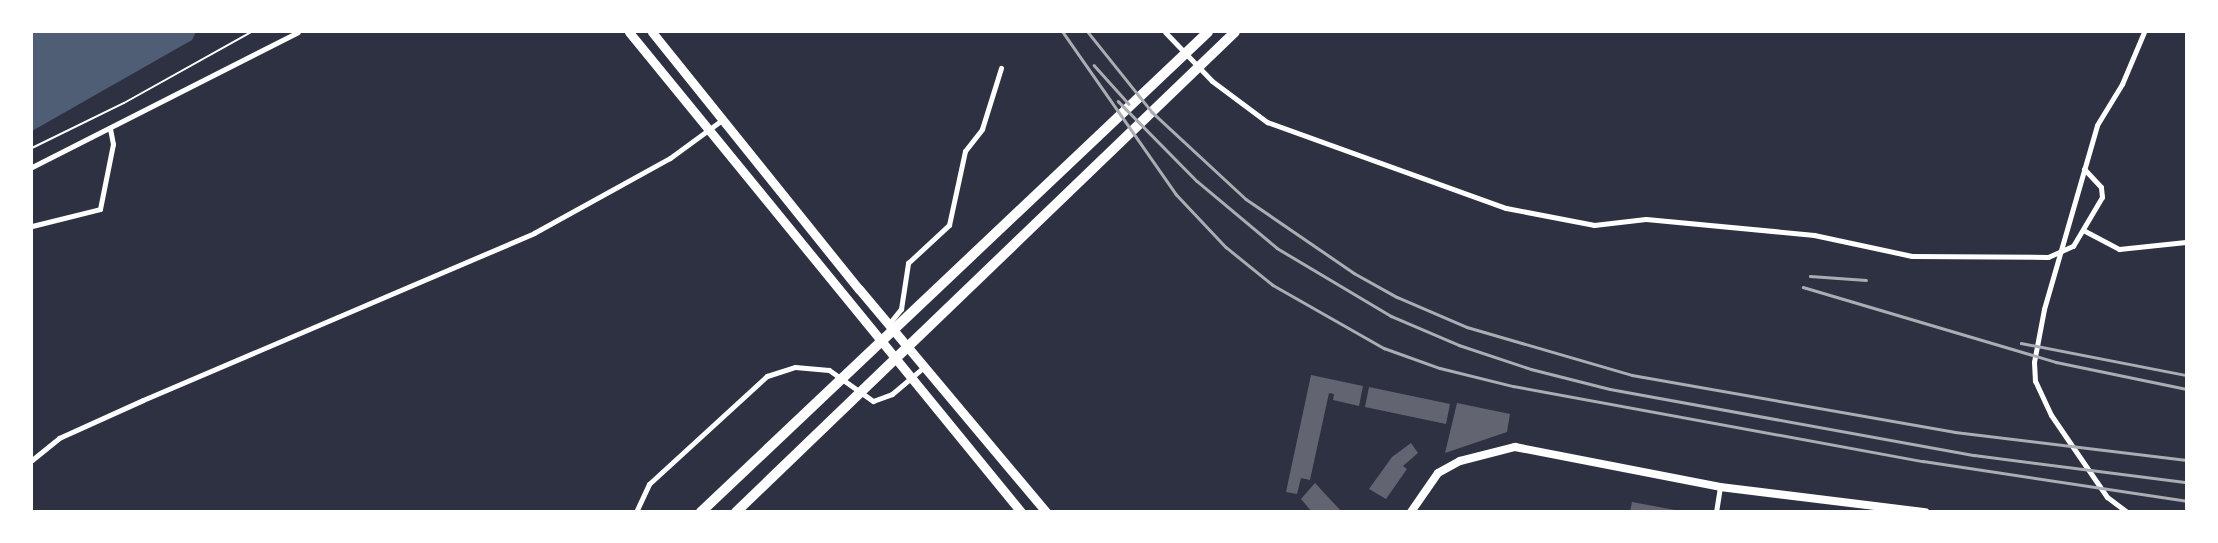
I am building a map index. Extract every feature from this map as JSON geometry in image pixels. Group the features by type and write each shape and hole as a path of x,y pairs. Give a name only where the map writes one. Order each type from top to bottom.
{"highway":[{"path":"701,512 1105,133 1208,32"},
{"path":"736,512 958,295 1118,146 1235,32"}],"main road":[{"path":"629,32 1021,512"},
{"path":"652,32 888,325 1046,512"},
{"path":"1411,512 1438,473 1460,461 1515,447 1720,487 1926,512"}],"street":[{"path":"32,167 298,32"},
{"path":"1165,32 1212,81 1267,122 1419,173 1506,208 1594,225 1646,219 1814,235 1912,256 2048,257 2073,246 2102,197 2101,187 2084,169"},
{"path":"2127,512 2107,497 2051,415 2035,381 2044,309 2097,125 2122,85 2144,32"},
{"path":"888,325 904,301 908,263 949,225 965,151 982,129 1001,68"},
{"path":"32,460 59,438 143,400 534,233 670,158 722,120"},
{"path":"32,226 100,209 113,144 110,128"},
{"path":"2083,230 2119,248 2186,242"},
{"path":"636,512 649,484 767,376 795,367 829,370 873,401 892,394 924,367"},
{"path":"1716,512 1720,487"}],"path":[{"path":"32,148 124,103 251,32"}],"water":[{"path":"32,32 196,32 192,40 32,131"}],"building":[{"path":"1311,375 1363,386 1359,406 1333,400 1334,394 1329,393 1310,480 1301,478 1297,494 1286,492"},
{"path":"1369,387 1450,404 1446,424 1365,407"},
{"path":"1457,403 1510,414 1507,432 1445,453"},
{"path":"1411,443 1418,453 1403,466 1407,469 1386,499 1369,489 1392,457"},
{"path":"1315,483 1342,512 1312,512 1301,499"},
{"path":"1632,502 1675,510 1675,512 1630,512"}],"railway":[{"path":"1063,32 1176,194 1226,247 1273,285 1384,348 1440,368 1513,386 1923,461 2186,501"},
{"path":"1088,32 1152,112 1246,199 1354,273 1397,297 1467,327 1632,375 1955,432 2186,460"},
{"path":"1094,65 1129,104"},
{"path":"1118,101 1197,181 1277,248 1391,316 1459,345 1531,369 1610,389 1974,455 2186,482"},
{"path":"1810,276 1866,280"},
{"path":"1803,287 2056,362 2186,389"},
{"path":"2021,343 2186,375"}]}
